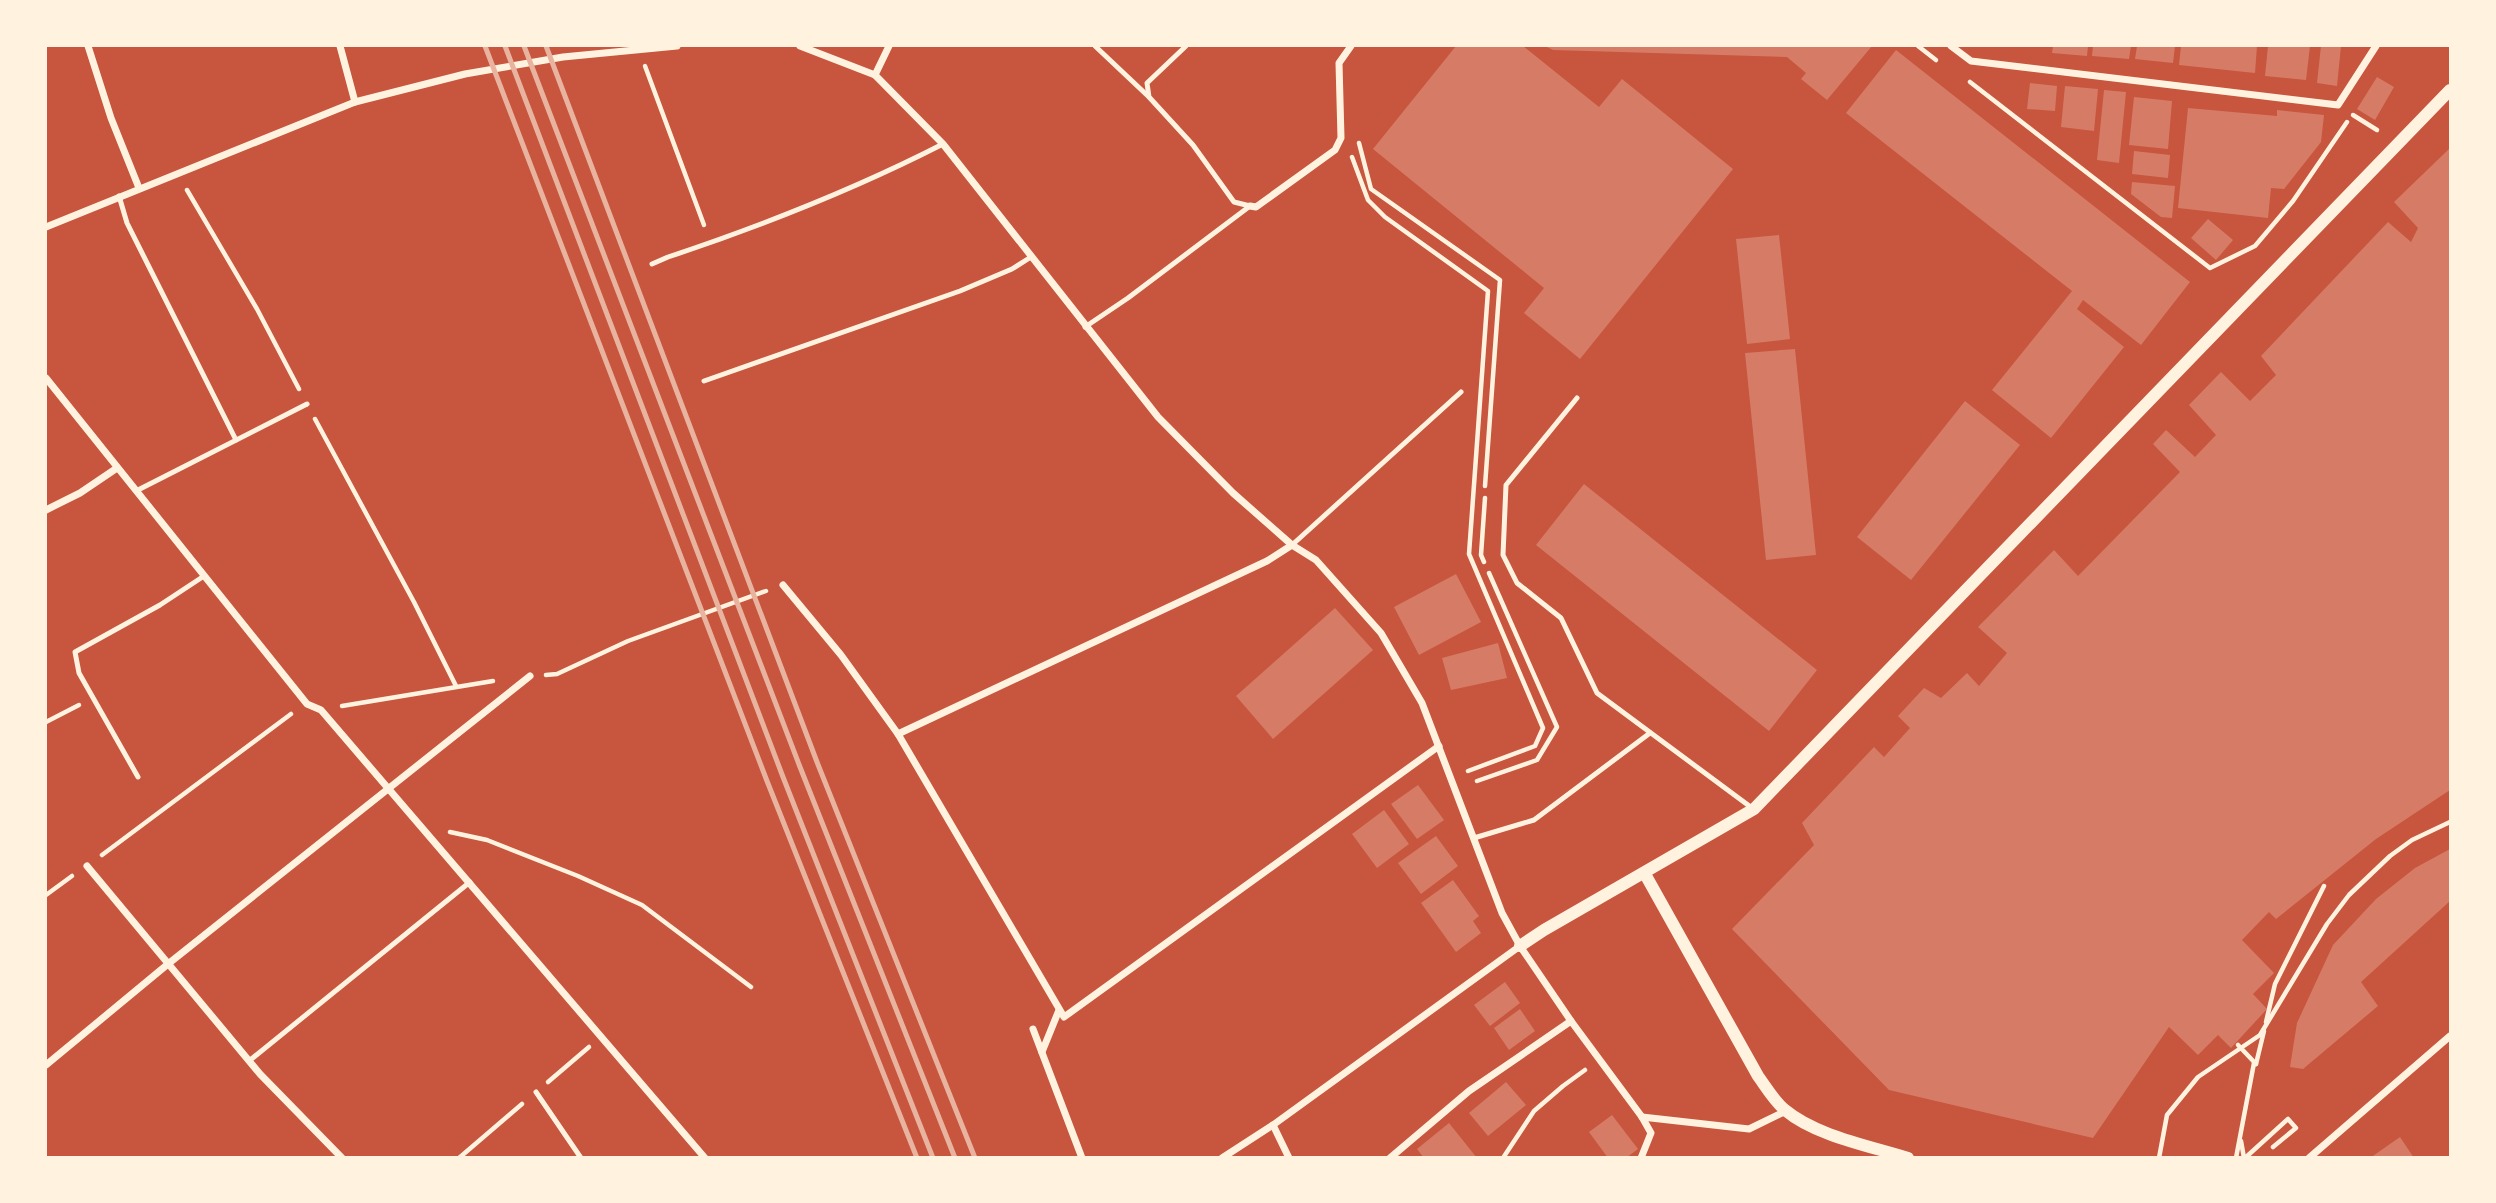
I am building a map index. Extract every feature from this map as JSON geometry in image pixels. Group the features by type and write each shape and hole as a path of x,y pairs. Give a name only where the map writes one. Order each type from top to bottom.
{"street":[{"path":"88,46 111,118 139,188"},
{"path":"340,46 355,102"},
{"path":"46,227 355,102 465,74 563,57 677,46"},
{"path":"800,46 874,75 943,144 1084,327 1158,417 1233,493 1292,545 1316,560 1381,633 1422,703 1502,913 1520,946 1651,1133 1641,1157"},
{"path":"874,75 889,46"},
{"path":"1250,206 1256,207 1335,150 1340,138 1339,63 1351,46"},
{"path":"1951,46 1972,61 2338,105 2376,46"},
{"path":"1222,1157 1273,1125 1544,930 1754,809 2451,90"},
{"path":"46,378 307,704 321,710 705,1157"},
{"path":"46,510 80,493 117,468"},
{"path":"898,734 1267,561 1292,545"},
{"path":"783,585 841,655 898,734 1064,1017 1439,746"},
{"path":"46,1065 168,964 530,676"},
{"path":"87,866 249,1061 342,1157"},
{"path":"1645,874 1758,1076 1786,1111 1822,1131 1908,1157"},
{"path":"1042,1052 1059,1010"},
{"path":"1390,1157 1469,1091 1571,1021"},
{"path":"1033,1029 1082,1157"},
{"path":"2309,1157 2451,1036"},
{"path":"1642,1117 1749,1129 1786,1111"},
{"path":"1273,1125 1289,1157"}],"lane":[{"path":"1095,46 1149,97 1193,145 1234,202 1250,206"},
{"path":"1149,97 1147,83 1185,46"},
{"path":"652,264 773,220 904,164 943,144"},
{"path":"119,196 127,222 236,440"},
{"path":"1084,327 1128,298 1250,206"},
{"path":"704,381 960,291 1012,269 1031,257"},
{"path":"1292,545 1461,392"},
{"path":"1577,398 1506,485 1503,555 1517,583 1561,618 1597,693 1754,809"},
{"path":"136,491 307,404"},
{"path":"138,777 79,673 75,652 160,605 204,576"},
{"path":"1474,838 1534,820 1650,733"},
{"path":"249,1061 470,881"},
{"path":"536,1092 581,1157"}],"path":[{"path":"639,50 710,243"},
{"path":"1971,82 2210,268 2255,246 2293,201 2352,115"},
{"path":"2338,105 2377,130"},
{"path":"1340,138 1349,151 1368,200 1385,217 1488,291 1469,554 1543,728 1535,746 1450,776"},
{"path":"1359,141 1371,189 1500,280 1481,555 1557,727 1537,760 1477,781"},
{"path":"177,174 257,309 456,686"},
{"path":"321,710 456,686 557,674 628,641 783,585"},
{"path":"46,722 94,699"},
{"path":"46,895 219,765 307,704"},
{"path":"2236,1157 2260,1035 2327,924 2349,895 2390,856 2412,840 2451,822"},
{"path":"419,824 487,840 642,905 751,987"},
{"path":"2273,1147 2296,1128 2288,1118 2245,1157 2241,1140 2275,984 2324,886"},
{"path":"2158,1157 2166,1115 2198,1077 2260,1035"},
{"path":"2238,1045 2256,1064"},
{"path":"1503,1157 1534,1111 1563,1086 1599,1061"}],"building":[{"path":"1456,46 1523,46 1599,107 1622,79 1733,169 1580,359 1524,313 1544,288 1373,149"},
{"path":"1545,46 1872,46 1827,100 1801,79 1806,73 1787,57 1553,50"},
{"path":"2053,46 2088,46 2087,56 2052,53"},
{"path":"2093,46 2131,46 2129,59 2092,56"},
{"path":"2137,46 2175,46 2173,63 2135,59"},
{"path":"2181,46 2257,46 2255,73 2179,65"},
{"path":"2268,46 2310,46 2306,80 2265,76"},
{"path":"2321,46 2341,46 2337,86 2317,83"},
{"path":"1896,50 2190,282 2141,345 2083,300 2077,309 2124,347 2051,438 1992,390 2072,291 1846,113"},
{"path":"2377,77 2394,87 2375,120 2357,109"},
{"path":"2030,83 2057,86 2055,111 2027,109"},
{"path":"2065,86 2098,89 2094,131 2061,127"},
{"path":"2104,90 2126,92 2119,163 2097,160"},
{"path":"2134,97 2172,101 2168,149 2129,145"},
{"path":"2188,108 2277,116 2277,110 2324,115 2321,142 2284,189 2271,188 2268,218 2178,208"},
{"path":"2450,148 2450,790 2376,839 2276,919 2269,912 2242,940 2274,973 2253,994 2267,1009 2231,1048 2218,1035 2198,1055 2169,1027 2093,1138 1889,1090 1732,929 1814,845 1802,823 1874,747 1884,757 1910,728 1898,716 1924,688 1941,698 1967,673 1979,686 2007,653 1978,627 2054,550 2078,576 2180,472 2153,444 2166,430 2195,457 2216,435 2189,405 2221,372 2250,401 2276,375 2261,356 2388,222 2411,242 2418,228 2394,202"},
{"path":"2134,151 2170,155 2168,178 2132,174"},
{"path":"2132,182 2175,186 2172,218 2161,217 2131,194"},
{"path":"2208,219 2233,240 2216,260 2191,238"},
{"path":"1779,235 1790,339 1747,344 1736,239"},
{"path":"1795,349 1816,555 1766,560 1745,353"},
{"path":"1965,401 2020,445 1911,580 1857,537"},
{"path":"1584,484 1817,670 1769,731 1536,545"},
{"path":"1456,574 1481,622 1419,655 1394,607"},
{"path":"1335,608 1373,650 1273,739 1236,696"},
{"path":"1498,643 1507,678 1451,690 1442,658"},
{"path":"1418,785 1444,820 1417,839 1391,804"},
{"path":"1384,810 1409,844 1377,868 1352,834"},
{"path":"1436,836 1458,866 1421,894 1398,863"},
{"path":"2450,849 2450,901 2361,982 2378,1006 2303,1069 2290,1067 2297,1023 2333,945 2376,899 2415,868"},
{"path":"1453,880 1479,916 1473,921 1481,933 1456,952 1421,903"},
{"path":"1505,982 1520,1003 1490,1026 1474,1005"},
{"path":"1520,1009 1535,1031 1509,1050 1494,1028"},
{"path":"1506,1082 1526,1105 1488,1136 1469,1113"},
{"path":"1612,1115 1638,1149 1626,1158 1608,1158 1589,1132"},
{"path":"1449,1123 1477,1158 1424,1158 1417,1149"},
{"path":"2400,1137 2414,1158 2370,1158"}],"railway":[{"path":"485,46 767,781 917,1158"},
{"path":"505,46 783,777 933,1158"},
{"path":"524,46 800,767 955,1158"},
{"path":"546,46 817,762 975,1158"}]}
